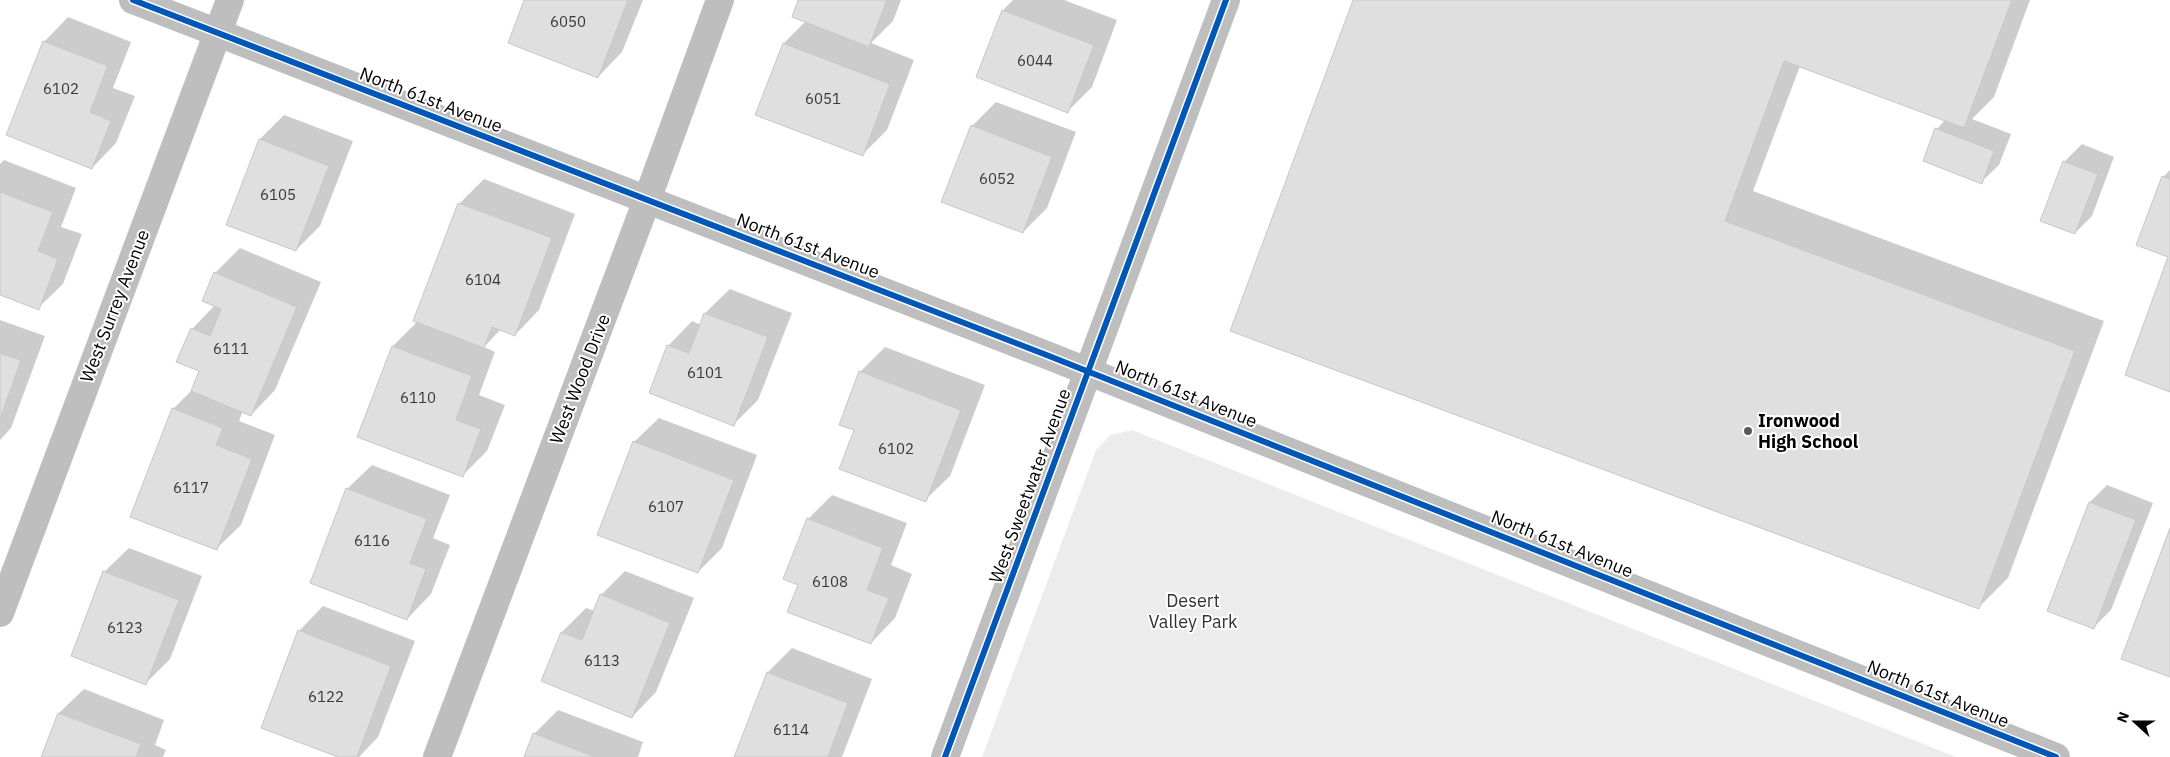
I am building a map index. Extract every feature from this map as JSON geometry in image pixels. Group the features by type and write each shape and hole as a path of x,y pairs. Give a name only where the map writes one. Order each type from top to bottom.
{"street":[{"name":"North 61st Avenue","path":"133,0 1088,371 2056,757"},
{"name":"West Surrey Avenue","path":"0,613 230,0"},
{"name":"West Wood Drive","path":"438,757 720,0"},
{"name":"West Sweetwater Avenue","path":"945,757 1226,0"}],"green space":[{"name":"Desert Valley Park","path":"1132,430 1956,757 982,757 1096,450 1111,435"}],"building":[{"path":"524,0 628,0 598,78 508,43"},
{"path":"798,0 887,0 869,47 792,17"},
{"path":"1353,0 2012,0 1964,128 1784,61 1725,221 2075,351 1979,609 1230,331"},
{"path":"1002,10 1094,45 1068,113 976,77"},
{"path":"43,41 108,66 90,112 111,121 92,169 6,135"},
{"path":"783,43 890,84 863,156 755,115"},
{"path":"971,125 1052,157 1023,233 941,202"},
{"path":"1935,128 1994,151 1982,184 1923,161"},
{"path":"259,139 329,166 296,251 226,225"},
{"path":"2063,161 2098,174 2075,234 2040,221"},
{"path":"2162,176 2170,179 2170,392 2125,375 2168,257 2136,245"},
{"path":"0,192 53,212 38,251 58,259 39,310 0,295"},
{"path":"458,203 552,238 515,336 492,327 484,348 413,321"},
{"path":"214,272 297,307 251,416 191,391 199,371 176,362 191,328 210,336 221,309 202,301"},
{"path":"704,313 768,337 734,426 649,393 667,345 689,353"},
{"path":"392,346 472,376 456,420 481,429 463,477 357,437"},
{"path":"0,353 21,360 0,419"},
{"path":"859,371 961,410 926,502 839,469 854,430 839,425"},
{"path":"172,408 223,428 216,445 252,459 217,550 130,517"},
{"path":"633,441 734,480 698,573 597,535"},
{"path":"346,488 427,519 410,563 426,569 407,620 310,583"},
{"path":"2089,502 2136,520 2094,629 2047,611"},
{"path":"807,518 883,548 867,590 889,598 871,644 787,612 798,585 783,579"},
{"path":"2170,528 2170,677 2121,659"},
{"path":"103,571 179,600 146,685 71,656"},
{"path":"600,594 670,623 632,718 541,681 561,632 582,640"},
{"path":"298,630 391,666 357,757 338,757 261,728"},
{"path":"767,672 848,703 828,757 734,757"},
{"path":"58,713 141,744 136,757 41,757"},
{"path":"533,733 595,757 524,757"}],"cycle path":[{"path":"133,0 1044,354 2056,757"},
{"path":"945,757 1226,0"}],"place":[{"name":"Ironwood High School","path":"1748,431"}]}
